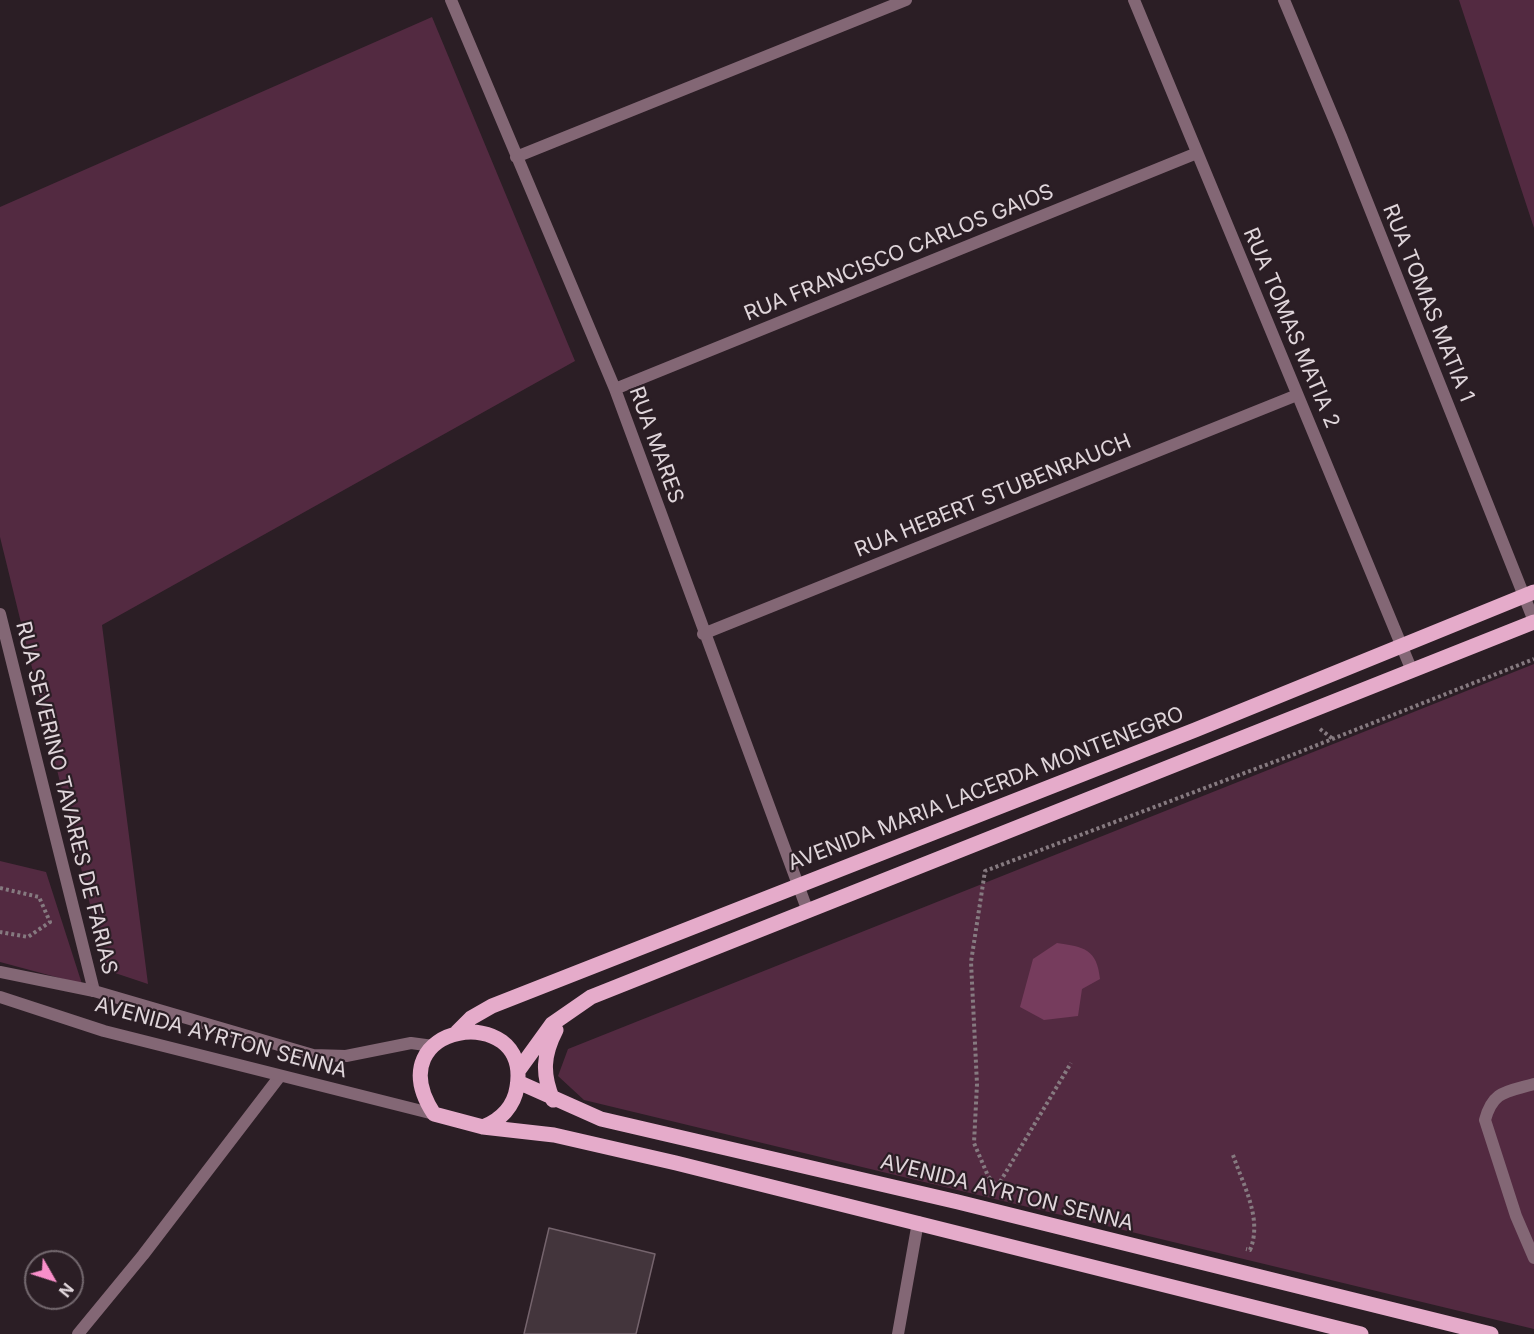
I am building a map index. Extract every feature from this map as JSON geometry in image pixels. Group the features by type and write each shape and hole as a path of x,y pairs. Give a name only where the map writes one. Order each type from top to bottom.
{"main road":[{"name":"AVENIDA MARIA LACERDA MONTENEGRO","path":"457,1032 481,1011 1402,647 1529,594"},
{"name":"AVENIDA MARIA LACERDA MONTENEGRO","path":"518,1076 552,1024 591,997 1534,621"},
{"path":"553,1100 544,1079 545,1060 550,1042 563,1016"},
{"path":"483,1127 495,1121 509,1108 518,1076 512,1056 503,1043 474,1030 457,1032 433,1046 422,1065 420,1077 424,1099 434,1114 483,1127 554,1135 918,1222 1361,1334"},
{"name":"AVENIDA AYRTON SENNA","path":"518,1076 553,1100 601,1119 958,1202 1491,1334"}],"street":[{"name":"RUA MARES","path":"452,0 615,390 703,634 807,909"},
{"path":"516,157 906,0"},
{"name":"RUA TOMAS MATIA 2","path":"1134,0 1412,671"},
{"name":"RUA TOMAS MATIA 1","path":"1284,0 1529,594 1534,621"},
{"name":"RUA FRANCISCO CARLOS GAIOS","path":"615,390 1197,153"},
{"name":"RUA HEBERT STUBENRAUCH","path":"703,634 1297,395"},
{"name":"RUA SEVERINO TAVARES DE FARIAS","path":"0,614 94,991"},
{"name":"AVENIDA AYRTON SENNA","path":"0,972 94,991 313,1055 346,1056 411,1043 433,1046"},
{"name":"AVENIDA AYRTON SENNA","path":"0,996 104,1031 434,1114"},
{"path":"78,1334 143,1255 280,1076"},
{"path":"1534,1084 1496,1096 1489,1106 1485,1120 1516,1216 1534,1258"},
{"path":"898,1334 918,1222"}],"path":[{"path":"1003,1194 988,1176 975,1143 977,1084 971,962 985,871 1287,758 1534,659"},
{"path":"0,888 39,897 50,922 28,937 0,932"},
{"path":"997,1187 1071,1063"},
{"path":"1233,1155 1256,1223 1256,1236 1250,1250 1239,1247"}],"shaded area":[{"path":"1459,0 1534,0 1534,228"},
{"path":"432,17 575,361 102,625 148,984 106,970 0,537 0,207"},
{"path":"1534,664 1534,1329 584,1100 558,1076 568,1049"},
{"path":"0,861 46,872 82,984 0,962"},
{"path":"1057,943 1082,948 1092,955 1096,961 1100,979 1082,989 1078,1016 1044,1020 1020,1007 1033,959"}],"building":[{"path":"549,1228 655,1254 636,1334 524,1334"}]}
